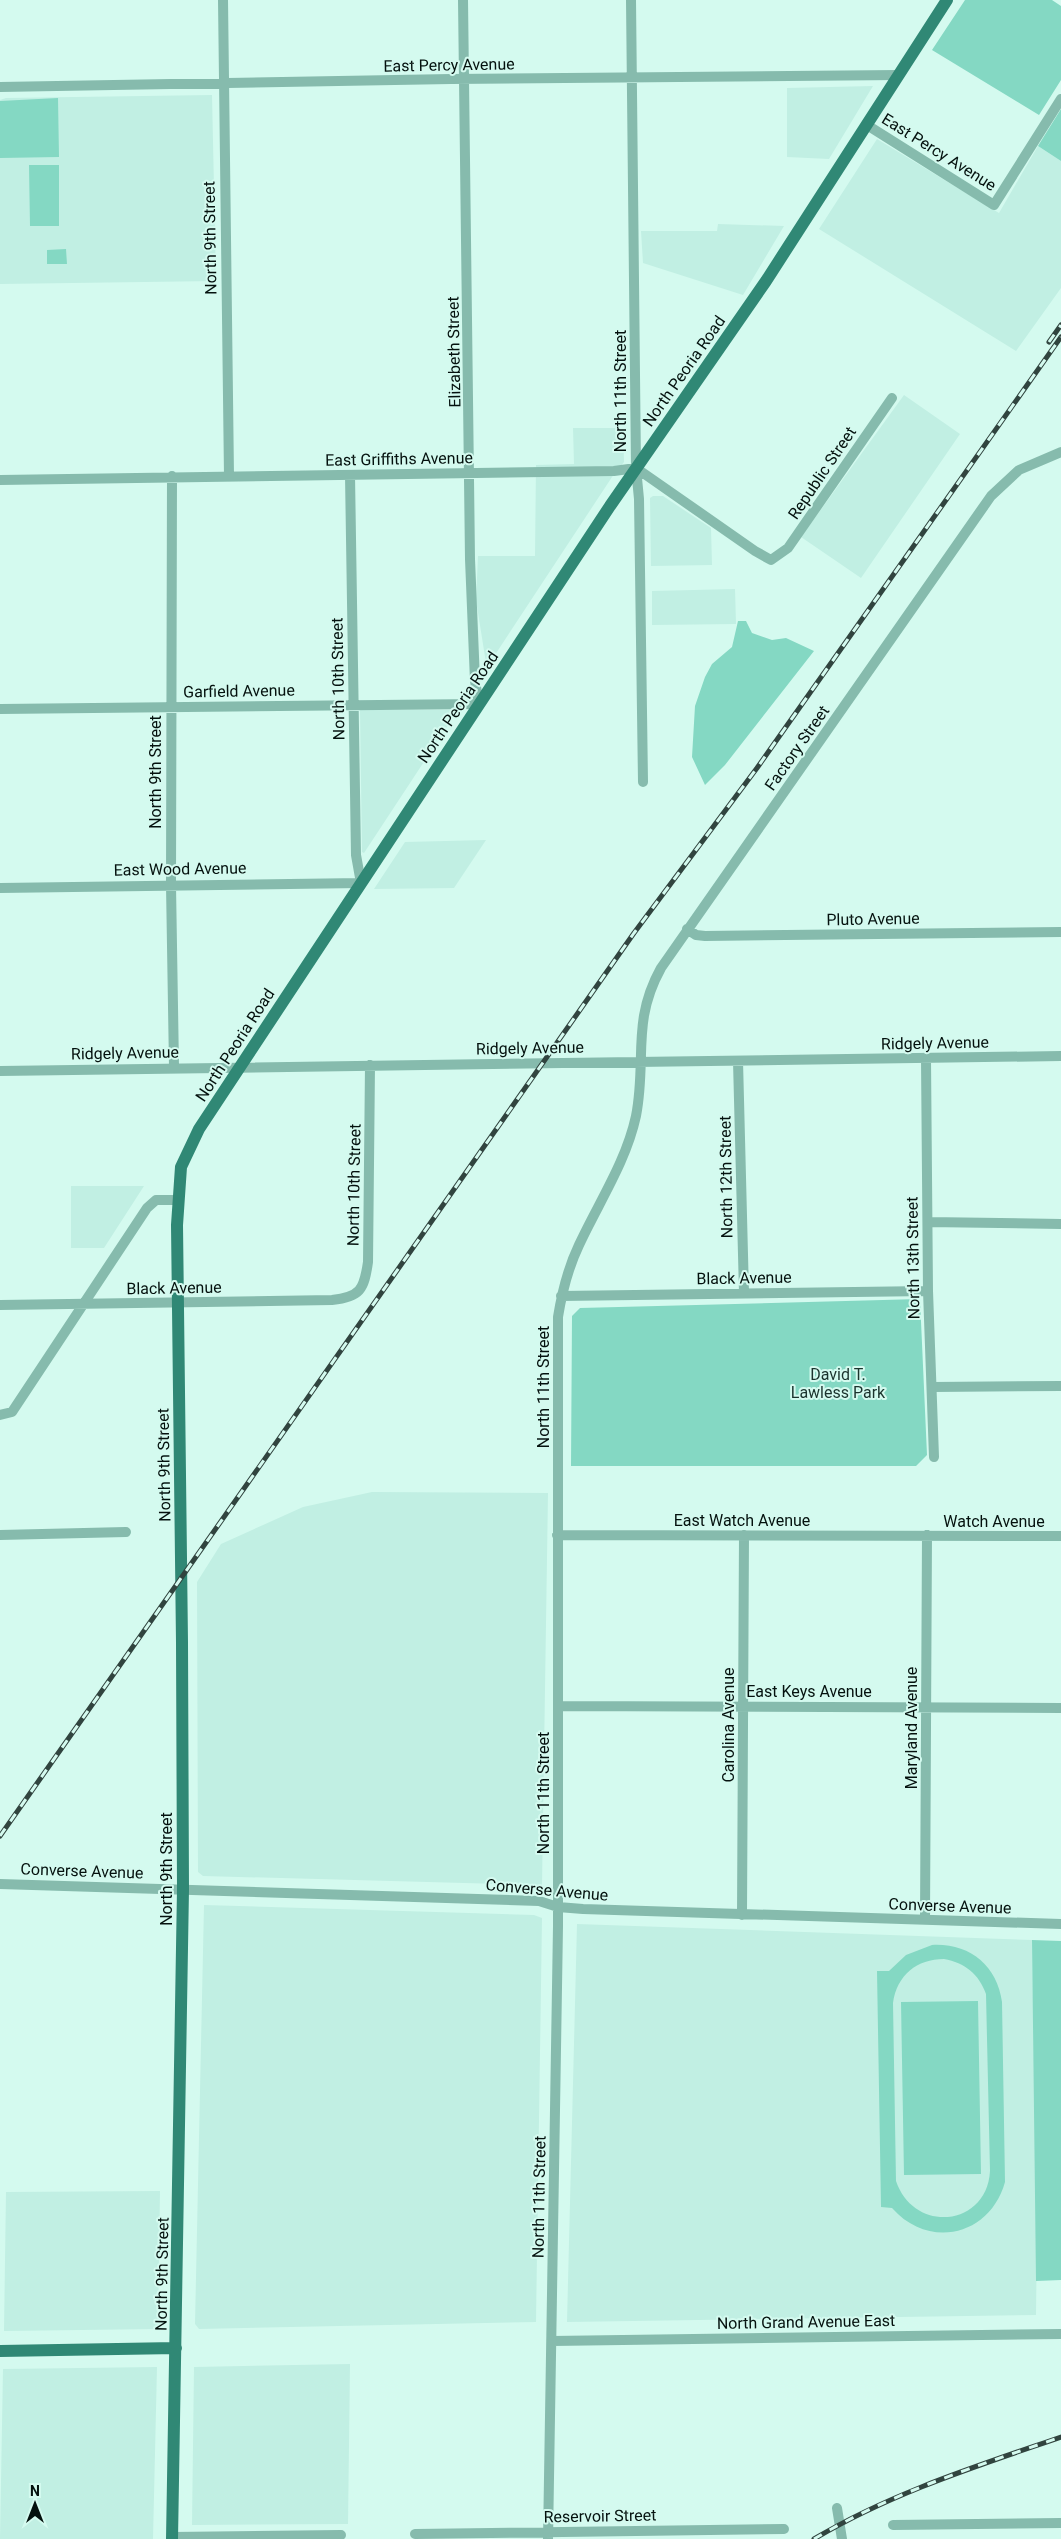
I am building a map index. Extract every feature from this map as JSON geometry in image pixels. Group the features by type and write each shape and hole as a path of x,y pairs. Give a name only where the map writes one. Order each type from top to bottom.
{"main road":[{"name":"North Peoria Road","path":"177,1200 181,1168 190,1146 240,1066 636,468 762,288 947,0"},
{"name":"North 9th Street","path":"172,2538 183,1889 177,1200"},
{"path":"0,2350 176,2348"}],"street":[{"name":"North 9th Street","path":"222,0 229,476"},
{"name":"Elizabeth Street","path":"463,0 470,559 475,681 479,704"},
{"name":"North 11th Street","path":"631,0 636,468 639,499 643,782"},
{"name":"East Percy Avenue","path":"0,88 465,79 899,75"},
{"name":"East Percy Avenue","path":"867,125 994,205 1061,99"},
{"name":"Republic Street","path":"636,468 755,551 771,560 788,548 892,398"},
{"name":"Factory Street","path":"640,1062 642,1016 650,989 661,968 991,496 1019,470 1037,460 1061,452"},
{"name":"East Griffiths Avenue","path":"0,480 470,473 636,468"},
{"name":"North 10th Street","path":"350,475 356,855 361,883"},
{"name":"North 9th Street","path":"172,476 171,707 174,1067"},
{"name":"Garfield Avenue","path":"0,709 479,704"},
{"name":"East Wood Avenue","path":"0,888 172,884 361,883"},
{"name":"Pluto Avenue","path":"688,930 696,935 705,936 1061,932"},
{"name":"Ridgely Avenue","path":"0,1071 240,1066 1061,1056"},
{"name":"North 13th Street","path":"926,1058 928,1291 934,1457"},
{"name":"North 12th Street","path":"738,1061 744,1293"},
{"name":"North 11th Street","path":"548,2535 558,1907 558,1318 561,1296 579,1244 629,1142 638,1101 640,1062"},
{"name":"North 10th Street","path":"349,1298 356,1294 364,1282 368,1262 370,1065"},
{"path":"0,1415 12,1412 147,1208 156,1200 177,1200"},
{"path":"928,1222 1061,1224"},
{"name":"Black Avenue","path":"561,1296 928,1291"},
{"name":"Black Avenue","path":"0,1305 178,1303 349,1298"},
{"path":"932,1387 1061,1386"},
{"path":"0,1535 126,1532"},
{"name":"East Watch Avenue","path":"557,1535 927,1536"},
{"name":"Carolina Avenue","path":"742,1915 744,1535"},
{"name":"Watch Avenue","path":"927,1536 1061,1536"},
{"name":"Maryland Avenue","path":"925,1920 927,1536"},
{"name":"East Keys Avenue","path":"558,1706 1061,1708"},
{"name":"Converse Avenue","path":"0,1884 539,1901 558,1907 742,1915 1061,1924"},
{"name":"North Grand Avenue East","path":"552,2341 1061,2334"},
{"path":"837,2508 842,2539"},
{"path":"893,2525 1061,2523"},
{"name":"Reservoir Street","path":"416,2534 548,2535 784,2529"},
{"path":"172,2538 341,2535"}],"shaded area":[{"path":"873,86 829,159 787,157 787,88"},
{"path":"212,95 216,281 0,284 0,100 6,98"},
{"path":"877,139 999,213 1038,146 1061,161 1061,288 1016,351 819,229"},
{"path":"718,224 784,226 743,295 643,263 641,231 717,231"},
{"path":"904,395 960,434 861,578 801,537"},
{"path":"573,428 623,428 624,462 612,477 489,664 486,663 476,600 478,556 535,556 536,465 574,464"},
{"path":"653,496 663,496 711,528 712,565 651,566 650,498"},
{"path":"735,589 736,624 652,625 652,591"},
{"path":"360,710 458,710 364,853 362,852"},
{"path":"486,840 454,888 374,889 405,842"},
{"path":"71,1186 144,1186 104,1248 71,1248"},
{"path":"372,1492 548,1493 542,1885 203,1876 198,1872 197,1582 221,1544 303,1507"},
{"path":"204,1905 534,1915 542,1918 536,2322 199,2329 195,2324"},
{"path":"577,1924 1032,1940 1037,2236 1036,2315 567,2322"},
{"path":"160,2191 158,2329 4,2331 6,2192"},
{"path":"350,2364 348,2524 192,2525 194,2367"},
{"path":"157,2367 153,2539 0,2539 3,2369"}],"green space":[{"path":"965,0 1052,0 1061,6 1061,80 1039,115 932,50"},
{"path":"58,98 59,157 0,158 0,101"},
{"path":"1061,109 1061,161 1038,146"},
{"path":"29,165 59,165 59,226 30,226"},
{"path":"66,249 67,264 47,264 47,250"},
{"path":"738,621 746,621 752,633 772,640 786,638 814,651 725,765 705,785 692,757 695,706 705,677 712,664 732,647"},
{"name":"David T. Lawless Park","path":"920,1299 927,1455 916,1466 571,1466 572,1316 580,1308"},
{"path":"1032,1940 1061,1941 1061,2280 1036,2281"},
{"path":"932,1945 945,1945 969,1952 987,1967 994,1977 1002,2002 1005,2182 997,2200 986,2215 972,2225 957,2231 940,2232 923,2229 907,2221 892,2208 881,2207 877,1971 889,1971 906,1955","holes":["944,1959 970,1970 986,1994 990,2171 986,2190 977,2204 964,2213 949,2217 933,2216 918,2210 905,2198 896,2181 893,2003 899,1984 910,1970 925,1962 934,1960"]},
{"path":"978,2001 981,2174 904,2175 901,2002"}],"railway":[{"path":"1049,342 1061,325"},
{"path":"0,1836 634,933 757,768 1061,337"},
{"path":"814,2539 904,2494 1061,2437"}]}
